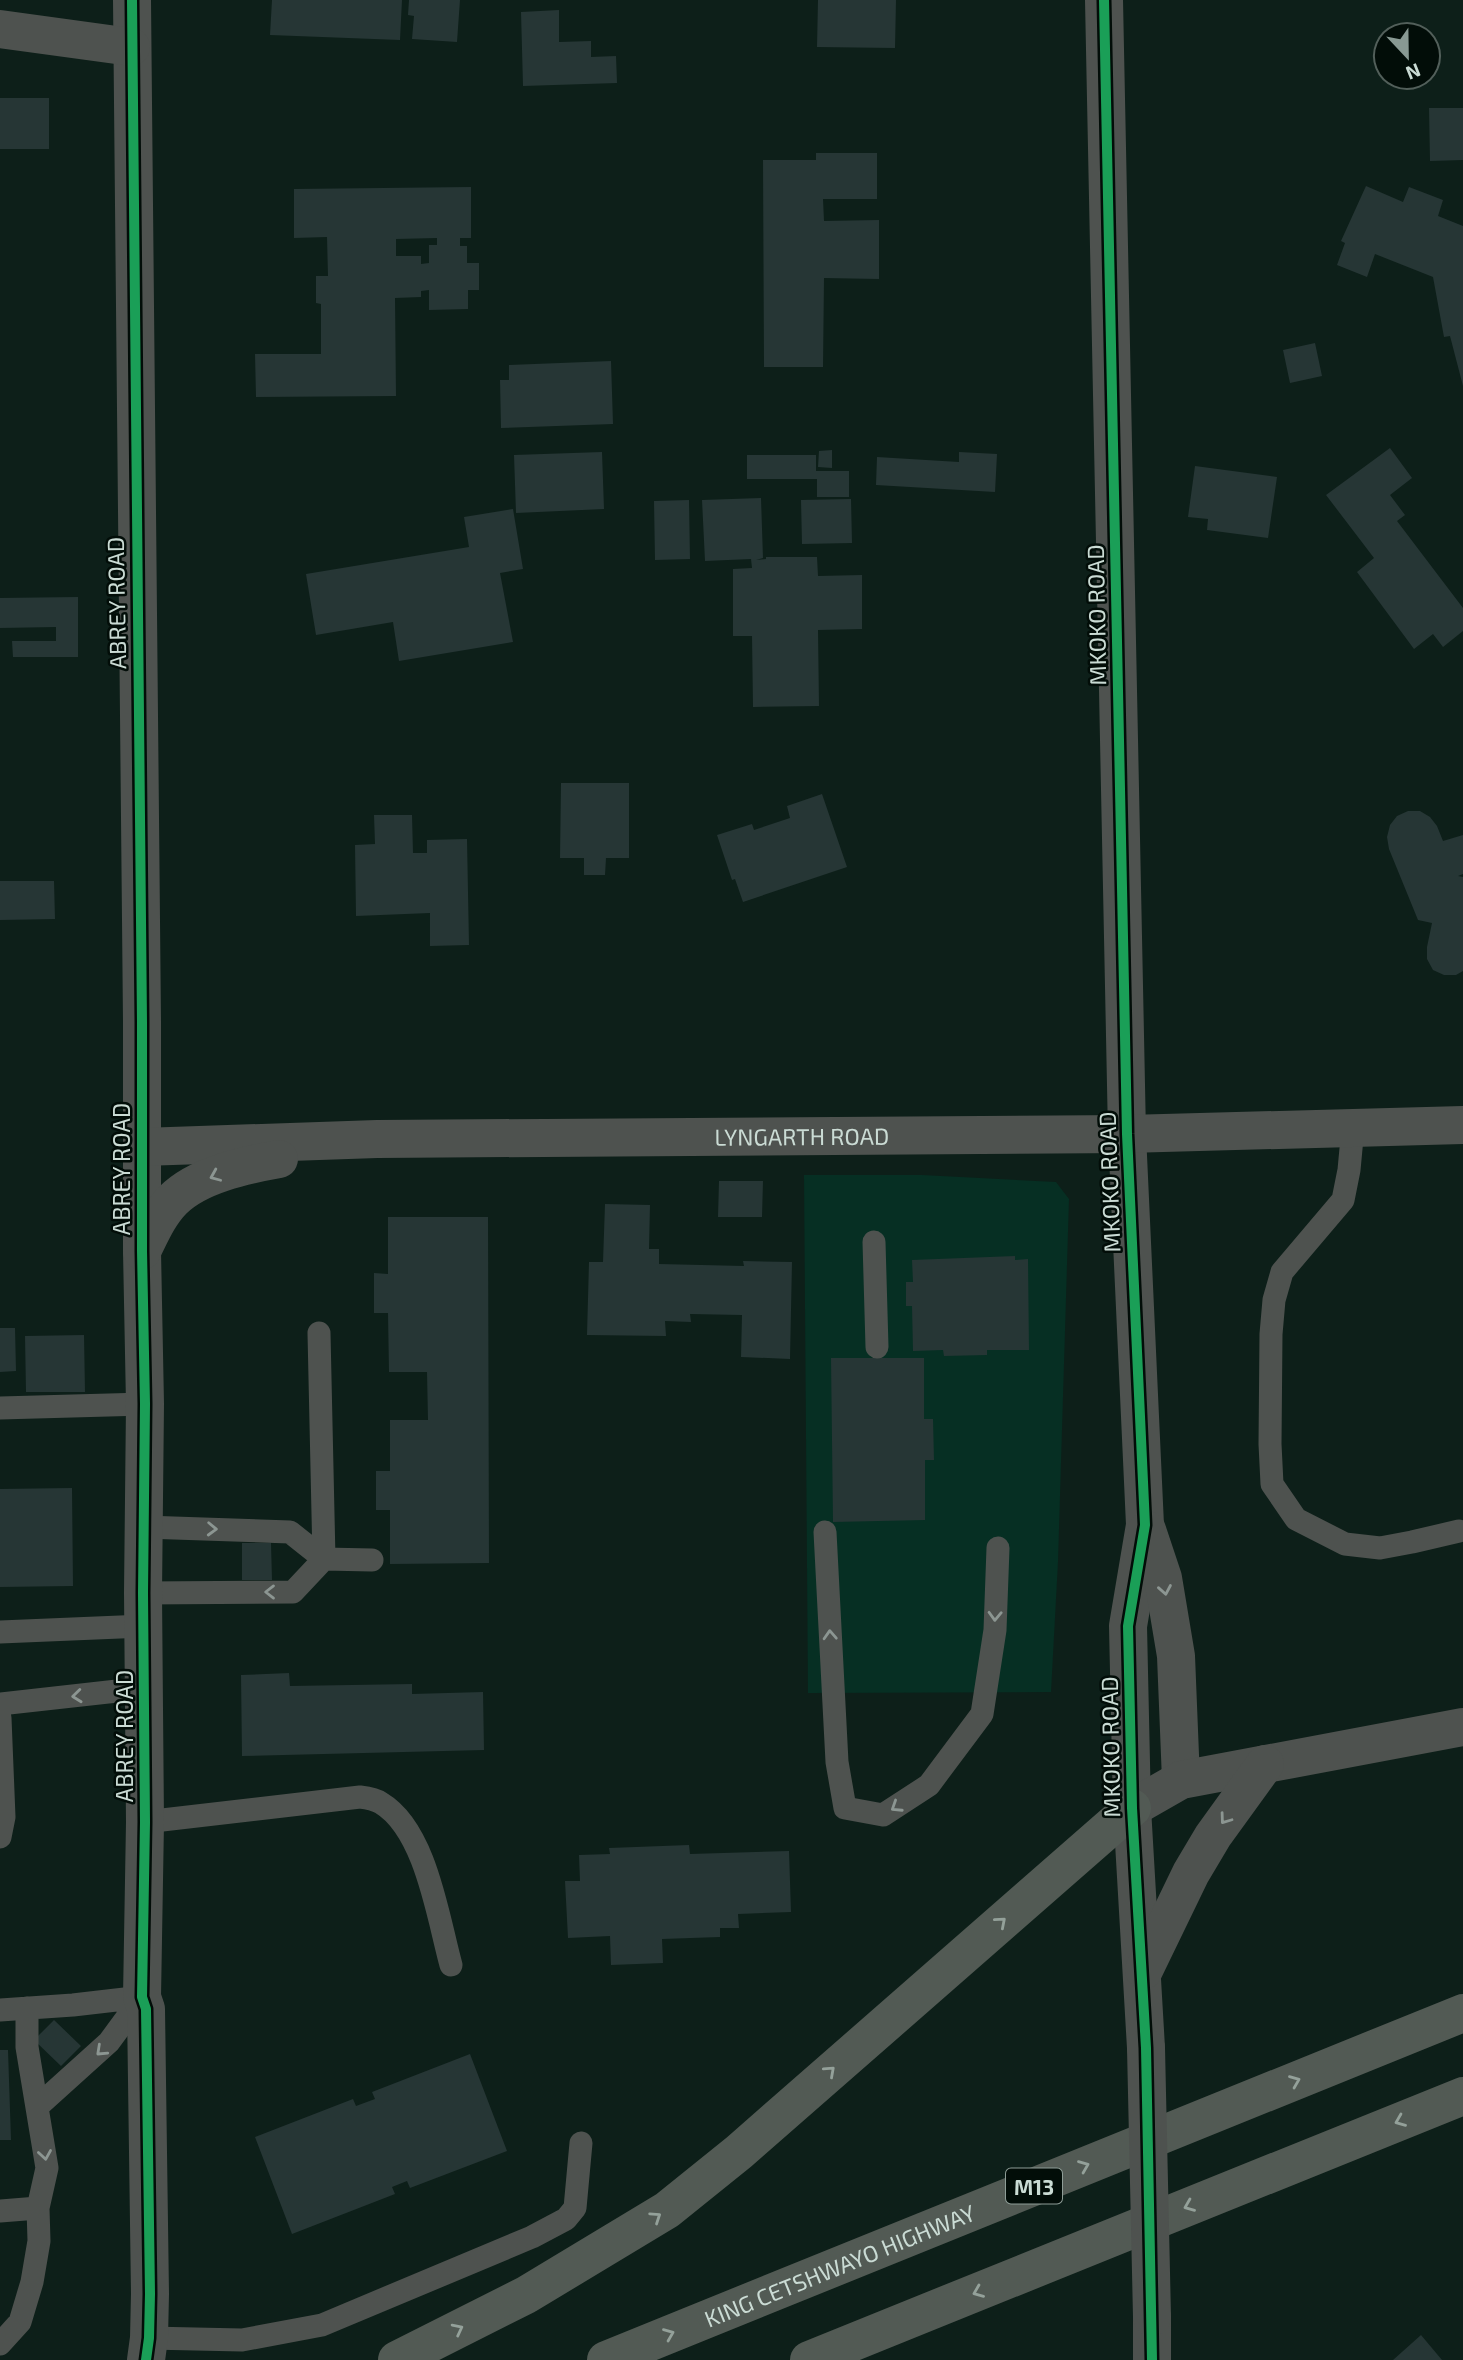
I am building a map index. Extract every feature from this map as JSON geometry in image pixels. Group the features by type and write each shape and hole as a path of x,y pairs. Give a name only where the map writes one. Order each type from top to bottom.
{"highway":[{"path":"397,2360 526,2295 667,2210 739,2152 1132,1808"},
{"name":"KING CETSHWAYO HIGHWAY","path":"606,2360 1463,2013"},
{"path":"809,2360 1463,2096"}],"street":[{"name":"ABREY ROAD","path":"132,0 145,1404 145,1822 142,1997 146,2009 148,2349"},
{"name":"MKOKO ROAD","path":"1104,0 1127,1134 1145,1525 1128,1626 1132,1808 1146,2048 1152,2360"},
{"path":"0,29 131,47"},
{"name":"LYNGARTH ROAD","path":"142,1147 377,1139 1127,1134 1463,1125"},
{"path":"142,1251 168,1206 192,1186 252,1164 377,1139"},
{"name":"MKOKO ROAD","path":"1145,1525 1163,1578 1176,1656 1181,1780"},
{"path":"1132,1808 1181,1780 1463,1727"},
{"path":"1143,1973 1191,1873 1213,1836 1265,1764"}],"lane":[{"path":"1353,1128 1349,1170 1342,1200 1282,1272 1274,1300 1271,1334 1272,1484 1296,1519 1345,1544 1380,1548 1459,1531"},
{"path":"874,1242 877,1347"},
{"path":"0,1632 144,1609 293,1592 324,1559 319,1333"},
{"path":"0,1408 145,1404"},
{"path":"144,1527 290,1532 324,1559 372,1560"},
{"path":"825,1532 837,1762 845,1808 883,1815 929,1785 982,1714 995,1630 998,1548"},
{"path":"0,1704 144,1688"},
{"path":"0,1718 4,1817 0,1838"},
{"path":"145,1822 360,1797 384,1804 399,1818 412,1838 427,1875 451,1965"},
{"path":"0,2010 142,1997"},
{"path":"37,2107 109,2042 142,1997"},
{"path":"0,2344 20,2322 32,2282 39,2241 38,2208 47,2168 27,2048 27,2008"},
{"path":"148,2349 242,2340 322,2325 533,2237 566,2219 575,2208 580,2143"},
{"path":"0,2211 38,2208"}],"shaded area":[{"path":"804,1175 922,1175 1056,1182 1069,1199 1058,1562 1051,1692 808,1693"}],"building":[{"path":"272,0 402,0 400,40 270,35"},
{"path":"409,0 460,0 457,42 412,39 414,16 408,15"},
{"path":"818,0 896,0 895,48 817,47"},
{"path":"559,10 559,42 591,41 591,57 616,56 617,83 523,86 521,12"},
{"path":"0,98 49,98 49,149 0,149"},
{"path":"1429,108 1463,108 1463,160 1430,161"},
{"path":"816,153 877,153 877,199 823,199 824,221 879,220 879,279 824,278 823,367 764,367 763,160 816,160"},
{"path":"1366,186 1403,202 1409,187 1443,200 1438,216 1463,226 1463,386 1450,336 1444,337 1433,277 1375,254 1367,277 1337,265 1345,243 1341,241"},
{"path":"471,187 471,238 460,238 460,246 467,246 467,263 479,263 479,290 468,290 468,309 429,310 429,290 421,291 421,297 395,298 396,396 256,397 255,354 321,354 321,304 316,303 316,276 328,276 327,237 294,238 294,189","holes":["437,238 437,245 429,245 429,263 421,264 421,256 396,256 396,239"]},
{"path":"1315,343 1322,376 1290,383 1283,350"},
{"path":"611,361 613,424 501,428 500,380 509,380 509,365"},
{"path":"1390,448 1412,478 1390,495 1405,515 1397,521 1463,608 1463,631 1443,647 1433,634 1414,649 1357,572 1374,558 1326,495"},
{"path":"832,450 832,468 818,467 819,451"},
{"path":"602,452 604,509 516,513 514,455"},
{"path":"959,452 997,454 995,492 876,485 877,457 959,462"},
{"path":"747,455 816,455 816,471 849,471 849,497 817,497 817,479 747,479"},
{"path":"1195,466 1277,477 1268,538 1207,530 1208,519 1188,517"},
{"path":"761,498 763,558 756,560 766,559 766,557 817,557 818,576 862,575 862,629 818,630 819,706 753,707 752,636 733,636 733,569 752,568 751,559 705,561 702,500"},
{"path":"851,499 852,543 802,544 801,500"},
{"path":"689,500 690,559 655,560 654,501"},
{"path":"513,509 523,569 500,573 513,642 399,661 393,622 316,635 306,574 469,547 464,517"},
{"path":"78,597 78,657 13,657 12,641 56,641 56,627 0,628 0,598"},
{"path":"561,783 629,783 629,858 606,858 605,875 584,875 584,858 560,858"},
{"path":"822,794 847,867 743,902 735,879 732,880 717,835 752,824 754,830 790,818 787,806"},
{"path":"1408,811 1420,811 1430,817 1443,841 1463,835 1463,874 1458,876 1463,877 1463,971 1456,975 1444,975 1433,970 1427,959 1432,923 1418,920 1389,849 1387,837 1390,825 1397,816"},
{"path":"374,815 412,815 413,853 427,853 427,840 467,839 469,945 430,946 430,913 356,916 355,845 375,844"},
{"path":"0,881 54,881 55,919 0,920"},
{"path":"719,1181 763,1181 762,1217 718,1217"},
{"path":"605,1204 650,1205 649,1249 659,1249 659,1264 744,1266 743,1261 792,1262 790,1359 741,1357 742,1315 690,1314 691,1322 665,1321 666,1336 587,1335 589,1262 603,1262"},
{"path":"388,1217 488,1217 489,1563 390,1564 390,1510 376,1510 376,1471 390,1471 390,1420 428,1420 427,1372 389,1372 388,1313 374,1313 374,1273 388,1274"},
{"path":"1015,1256 1015,1260 1028,1259 1029,1350 987,1350 987,1355 944,1356 943,1350 913,1351 912,1306 906,1306 906,1282 913,1282 912,1260"},
{"path":"0,1328 15,1328 16,1371 0,1372"},
{"path":"84,1335 85,1392 26,1392 25,1336"},
{"path":"831,1358 924,1358 924,1419 933,1419 934,1460 925,1460 925,1520 833,1522"},
{"path":"72,1488 73,1586 0,1587 0,1489"},
{"path":"242,1543 271,1543 272,1580 242,1580"},
{"path":"289,1673 290,1686 412,1684 412,1694 483,1692 484,1750 242,1756 241,1675"},
{"path":"689,1845 690,1854 789,1851 791,1912 738,1914 739,1928 720,1928 720,1937 662,1939 663,1963 611,1965 610,1936 568,1938 565,1881 580,1881 579,1855 610,1854 609,1848"},
{"path":"54,2020 81,2046 61,2066 34,2040"},
{"path":"0,2050 8,2050 11,2140 0,2140"},
{"path":"470,2054 507,2151 410,2188 407,2181 392,2187 395,2194 292,2234 255,2137 353,2099 356,2106 375,2099 372,2092"},
{"path":"1421,2335 1442,2360 1393,2360"}],"cycle path":[{"path":"132,0 145,1404 145,1822 142,1997 146,2009 150,2294 146,2360"},
{"path":"1104,0 1127,1134 1145,1525 1128,1626 1132,1808 1146,2048 1152,2360"}]}
